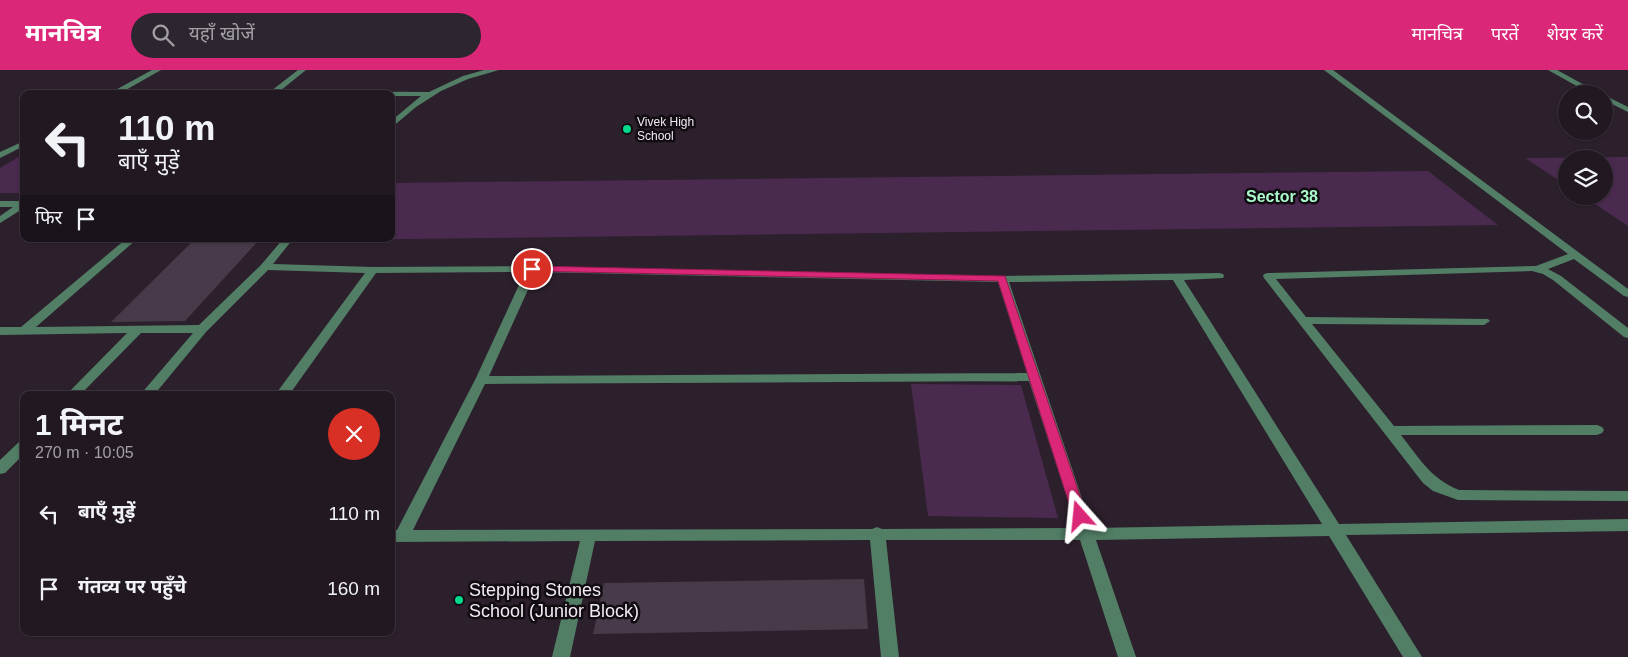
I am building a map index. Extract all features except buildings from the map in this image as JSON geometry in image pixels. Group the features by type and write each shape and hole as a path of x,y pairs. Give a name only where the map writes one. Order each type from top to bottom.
{"street":[{"path":"120,90 158,70"},
{"path":"277,90 302,70"},
{"path":"395,122 405,112 430,94 451,82 495,70"},
{"path":"1328,70 1628,294"},
{"path":"1552,70 1580,85"},
{"path":"395,94 430,94"},
{"path":"1613,99 1628,100"},
{"path":"1613,102 1628,110"},
{"path":"0,155 20,145"},
{"path":"0,204 20,204"},
{"path":"0,220 20,207"},
{"path":"24,331 128,242"},
{"path":"149,391 202,330 265,267 286,242"},
{"path":"1575,255 1538,269 1268,276 1428,479 1438,487 1458,494 1628,496"},
{"path":"265,267 374,270 532,269 1002,278 1219,276"},
{"path":"532,269 480,380 396,536 1086,534 1626,528"},
{"path":"1538,269 1557,278 1628,334"},
{"path":"285,391 374,270"},
{"path":"1177,277 1413,657"},
{"path":"1002,278 1128,657"},
{"path":"1303,320 1484,321"},
{"path":"77,391 137,330"},
{"path":"0,332 202,330"},
{"path":"480,380 1035,377"},
{"path":"1390,431 1597,430"},
{"path":"0,469 20,449"},
{"path":"877,534 890,657"},
{"path":"561,657 589,535"}],"shaded area":[{"path":"20,156 20,193 0,193 0,168"},
{"path":"1613,157 1628,157 1628,226 1596,205 1613,205"},
{"path":"1525,158 1558,158 1558,180"},
{"path":"1428,171 1498,225 395,239 395,183"},
{"path":"911,384 1021,385 1058,518 928,516"}],"place":[{"name":"Vivek High School","path":"627,129"},
{"name":"Stepping Stones School (Junior Block)","path":"459,600"}],"district":[{"name":"Sector 38","path":"1282,196"}],"route":[{"path":"532,269 1002,278 1080,516"}]}
